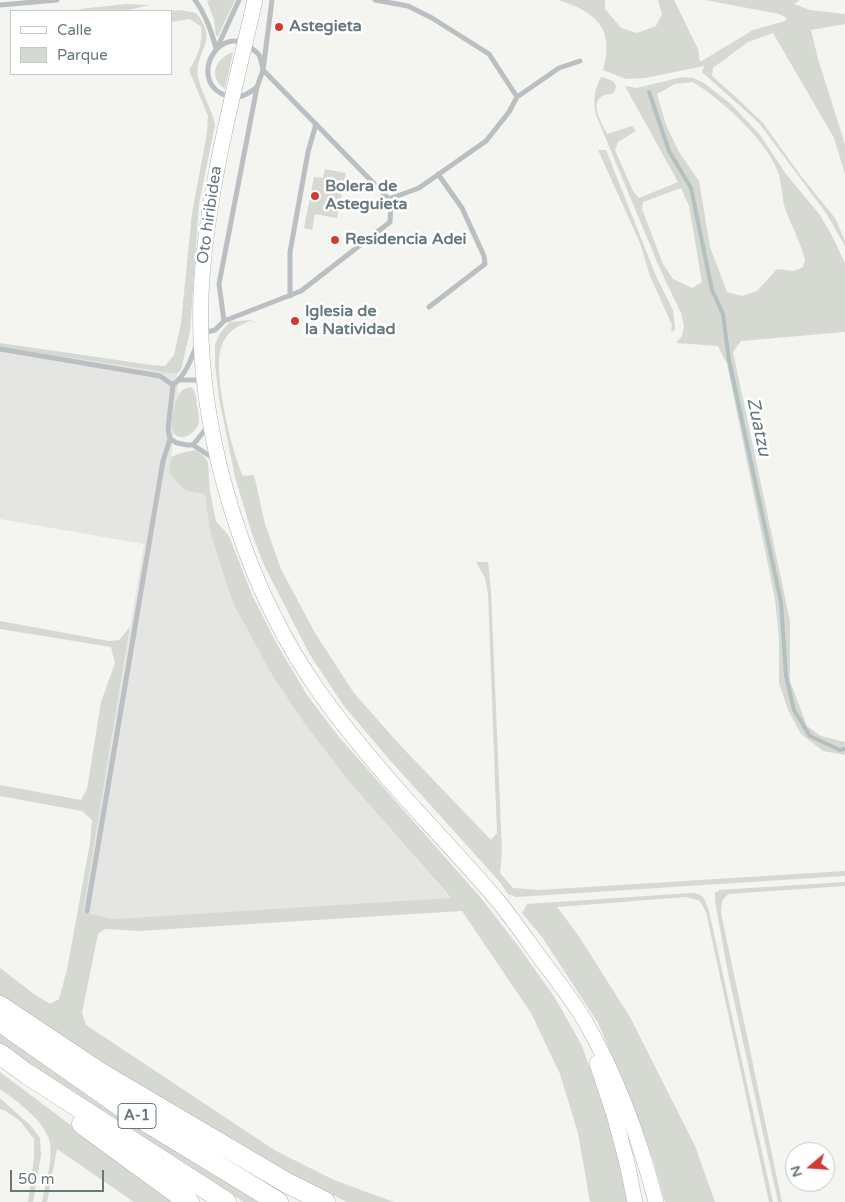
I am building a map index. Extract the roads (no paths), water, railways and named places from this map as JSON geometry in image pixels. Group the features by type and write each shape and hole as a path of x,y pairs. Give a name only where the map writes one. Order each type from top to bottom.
{"highway":[{"path":"0,1006 99,1072 287,1183 326,1202"},
{"name":"A-1","path":"0,1022 122,1106 278,1202"},
{"name":"A-1","path":"0,1054 27,1074 226,1202"},
{"path":"27,1074 73,1117 189,1202"}],"street":[{"path":"0,5 57,0"},
{"path":"195,0 202,9 210,27 216,49"},
{"path":"239,0 216,49 209,59 207,72 211,84 220,93 232,98 246,96 257,87"},
{"name":"Oto hiribidea","path":"255,0 211,200 202,277 202,333 205,380 223,481 246,553 287,640 310,678 370,758 498,902 553,974"},
{"name":"Oto hiribidea","path":"224,321 219,284 257,87 263,70 272,0"},
{"path":"374,0 408,6 432,18 489,54 517,97"},
{"path":"87,911 163,461 170,439 168,429 173,385 180,380 186,370 202,333 214,330 224,321 301,291 390,222 391,205 389,198 263,70 258,54 245,43 230,42 216,49"},
{"path":"389,198 419,188 486,140 509,112 517,97 558,68 580,62"},
{"path":"290,296 290,252 308,152 316,124"},
{"path":"430,307 485,264 484,256 462,208 438,174"},
{"path":"0,349 160,376 173,385"},
{"path":"180,380 205,380"},
{"path":"193,445 211,422"},
{"path":"170,439 182,444 193,445 219,462"},
{"path":"553,974 599,1067 615,1118 635,1202"},
{"path":"553,974 584,1019 609,1067 636,1136 656,1202"}],"waterway":[{"name":"Zuatzu","path":"649,92 669,151 691,188 712,290 723,314 729,360 781,602 786,676 794,710 810,736 840,750 845,749"}],"place":[{"name":"Astegieta","path":"279,27"},
{"name":"Bolera de Asteguieta","path":"315,196"},
{"name":"Residencia Adei","path":"335,240"},
{"name":"Iglesia de la Natividad","path":"295,321"}]}
